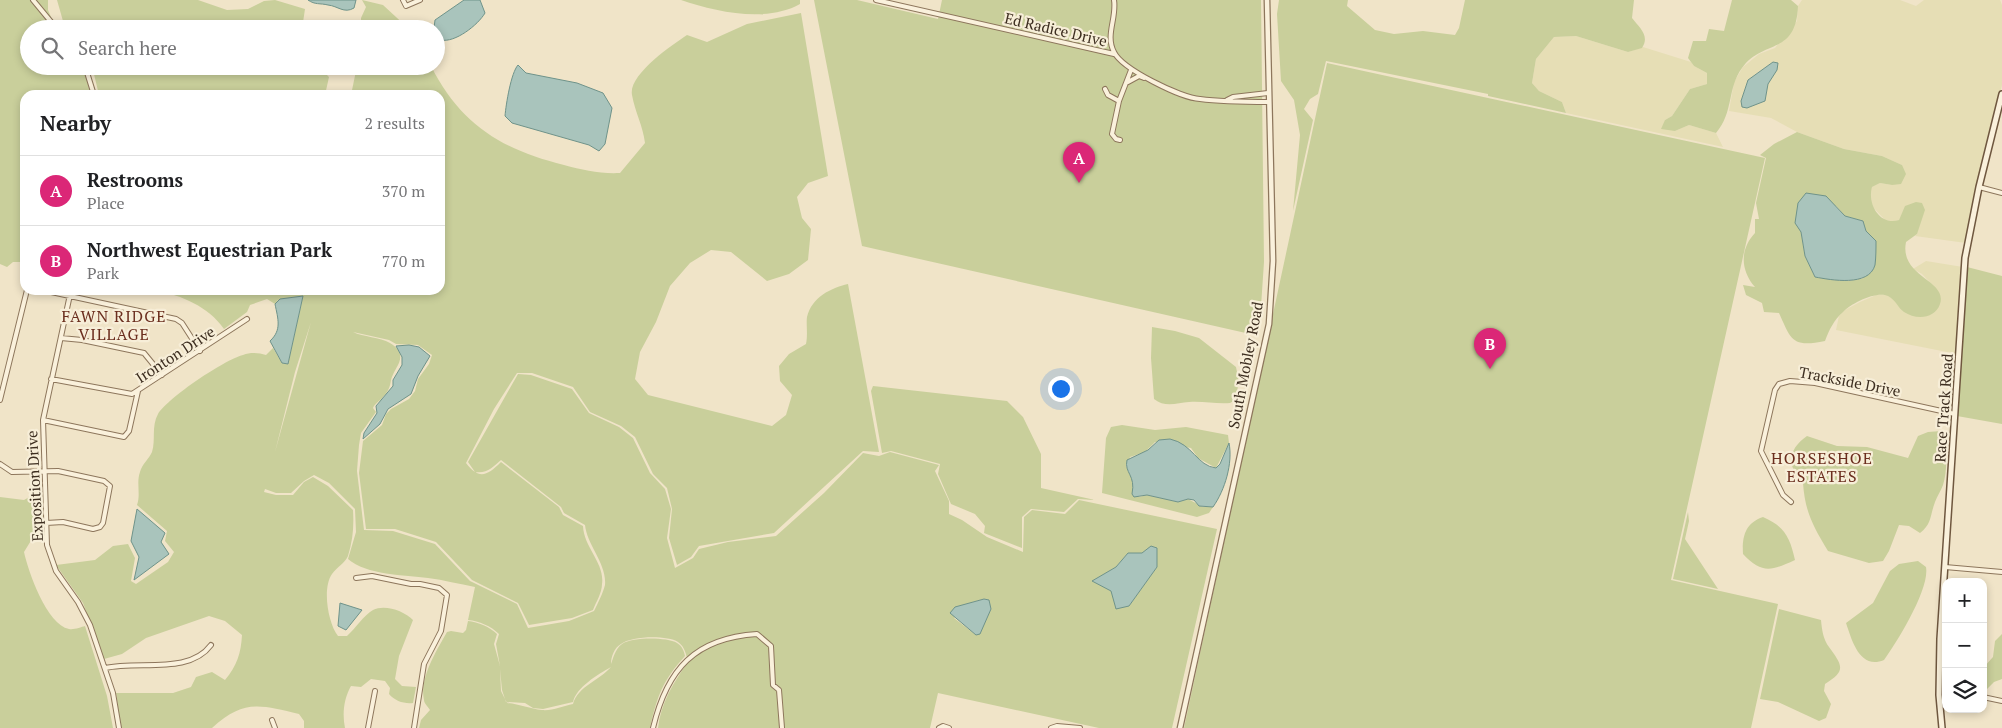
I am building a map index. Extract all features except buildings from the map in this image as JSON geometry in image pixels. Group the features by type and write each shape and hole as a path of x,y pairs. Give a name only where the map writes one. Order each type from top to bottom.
{"main road":[{"name":"Race Track Road","path":"1942,728 1938,688 1966,258 1979,187 2002,94"}],"street":[{"path":"33,0 50,20"},
{"path":"403,0 406,6 420,0"},
{"name":"Ed Radice Drive","path":"876,0 1114,54 1132,70 1198,99 1268,102"},
{"name":"Ed Radice Drive","path":"1114,0 1115,7 1110,39 1114,54"},
{"name":"South Mobley Road","path":"1180,728 1269,324 1273,261 1267,0"},
{"path":"1120,140 1116,140 1112,134 1119,101 1132,70"},
{"path":"88,75 92,90"},
{"path":"1126,84 1139,76 1149,79"},
{"path":"1105,89 1108,95 1119,101"},
{"path":"1227,100 1233,97 1268,93"},
{"path":"1979,187 2002,193"},
{"path":"0,400 25,295"},
{"path":"65,295 176,319 182,323 200,351"},
{"name":"Exposition Drive","path":"70,296 43,420 47,545 53,563 85,614 116,704 119,728"},
{"name":"Ironton Drive","path":"52,379 132,394 247,319"},
{"path":"61,338 82,340 144,353 162,375"},
{"name":"Trackside Drive","path":"1791,502 1783,495 1761,451 1779,384 1790,381 1815,384 1955,414"},
{"path":"43,420 124,437 129,431 138,391"},
{"path":"0,464 12,472 58,471 104,481 109,484 111,489 103,523 100,528 93,529 63,522 46,522"},
{"path":"1945,567 2002,572"},
{"path":"356,578 372,576 420,584 439,588 447,595 441,631 424,664 414,728"},
{"path":"653,728 660,700 670,682 694,652 734,635 757,634 771,646 773,685 779,690 782,728"},
{"path":"105,668 123,664 180,665 205,653 211,645"},
{"path":"1938,688 1942,689"},
{"path":"368,728 375,691"},
{"path":"1987,698 2002,701"},
{"path":"272,720 275,728"},
{"path":"939,728 944,726 949,728"},
{"path":"1050,728 1057,726 1080,728"}],"shaded area":[{"path":"1802,0 1900,0 1916,6 1924,0 2000,0 2002,5 2002,85 1976,188 1966,243 1915,236 1917,234 1906,206 1899,220 1893,222 1885,220 1871,205 1869,196 1872,187 1880,183 1892,185 1902,165 1882,156 1844,149 1797,132 1771,118 1729,111 1734,82 1743,67 1759,54 1775,48 1797,21 1798,6","holes":["1773,62 1777,63 1777,70 1768,84 1765,101 1741,101 1746,85 1754,75"]},
{"path":"1576,36 1628,52 1643,47 1691,62 1694,66 1707,73 1707,84 1690,89 1672,116 1665,120 1675,131 1689,125 1716,133 1723,147 1566,113 1562,102 1539,91 1532,83 1536,59 1554,37"},
{"path":"1926,261 1963,267 1957,354 1836,330 1839,316 1843,311 1876,295 1887,295 1895,300 1903,311 1937,290 1922,274 1913,269"}],"green space":[{"path":"0,0 48,0 48,10 52,20 20,20 20,75 86,75 89,90 20,90 20,262 13,262 7,267 0,264"},
{"path":"57,0 198,0 227,10 248,9 264,1 275,0 305,9 303,20 63,20"},
{"path":"362,0 383,5 399,20 361,20 366,7"},
{"path":"681,0 800,0 800,4 787,10 772,13 741,14 725,12"},
{"path":"814,0 857,0 938,19 942,0 1261,0 1264,262 1259,336 862,246"},
{"path":"1279,0 1348,0 1347,6 1375,30 1394,34 1423,31 1455,35 1459,28 1465,0 1634,0 1632,18 1643,32 1645,40 1642,48 1628,52 1576,36 1554,37 1536,59 1532,83 1539,91 1562,102 1566,113 1488,96 1488,94 1326,61 1318,94 1310,99 1304,109 1313,120 1293,211 1300,135 1294,100 1281,81 1277,14"},
{"path":"1732,0 1791,0 1798,6 1796,22 1785,40 1759,53 1742,68 1734,84 1726,117 1716,133 1689,125 1675,131 1661,129 1665,120 1672,116 1690,89 1707,84 1707,73 1694,66 1688,58 1693,41 1706,41 1709,29 1724,31"},
{"path":"801,13 828,176 808,183 797,197 802,218 811,229 808,260 789,274 767,281 731,252 711,250 690,263 670,286 656,322 640,352 635,379 648,395 772,426 786,415 792,395 780,381 779,366 789,354 806,344 807,317 813,304 823,294 848,284 879,452 863,451 774,533 699,546 691,557 677,565 669,538 672,509 667,488 653,474 635,437 621,426 590,412 573,387 532,373 517,373 494,409 466,463 475,472 468,462 518,374 531,375 572,389 589,413 619,427 633,438 650,473 665,489 671,509 667,538 675,568 693,558 699,549 728,542 776,536 824,493 863,453 879,456 890,452 939,465 935,471 949,501 949,514 962,520 987,537 1023,552 1024,517 1032,510 1065,514 1079,500 1217,529 1172,728 1099,728 938,693 930,728 658,728 668,694 688,662 684,648 678,642 666,638 649,637 633,639 621,644 613,653 611,664 620,646 634,640 672,641 677,643 682,649 685,656 671,673 662,689 650,728 419,728 421,720 430,710 424,701 423,691 426,674 447,632 463,633 466,630 468,621 491,629 497,634 494,644 500,666 496,644 499,634 485,624 468,620 475,587 375,571 348,559 356,532 355,509 329,483 314,475 304,481 291,493 276,493 265,489 264,492 276,495 293,495 304,482 313,477 328,486 353,510 353,533 348,556 332,574 327,588 331,623 338,636 347,636 366,615 378,608 394,609 413,620 399,656 395,679 402,686 416,687 413,703 397,700 389,694 390,688 385,681 371,679 361,687 351,686 344,706 345,728 304,728 304,721 299,714 273,708 253,707 243,708 234,712 212,728 121,728 116,693 173,693 191,687 196,677 212,672 225,680 233,670 238,659 242,635 225,621 209,616 146,638 122,654 104,659 83,603 56,565 95,560 113,546 128,544 135,558 131,581 136,584 168,562 174,552 165,541 167,531 137,505 139,497 138,480 142,466 152,452 158,414 173,398 185,389 234,358 249,353 266,355 273,348 282,363 288,364 303,296 278,300 275,304 267,299 250,305 247,312 224,329 218,321 202,308 175,295 445,295 445,90 469,119 485,132 521,151 564,165 605,173 620,173 645,143 632,95 637,79 652,61 687,35 707,42 747,24","holes":["311,322 275,452 295,372","353,332 389,340 396,344 418,345 432,355 429,364 418,379 415,391 409,399 391,409 386,414 382,425 363,441 359,473 366,529 395,529 436,542 472,580 518,603 529,625 572,618 593,610 601,591 602,576 598,562 584,534 583,526 563,515 559,507 501,462 487,473 479,474 475,472 483,472 501,460 561,507 564,513 585,525 589,540 605,577 605,585 594,611 569,621 528,628 517,604 470,581 435,544 393,531 364,530 357,471 361,433 376,412 373,408 374,406 387,391 400,362 400,357 399,352 390,343","1128,553 1142,553 1157,567 1129,606 1111,591 1093,581 1116,567","984,599 989,600 990,605 988,615 976,635 954,618 973,602","611,667 584,688 573,704 542,710 533,709 507,702 525,703 533,708 543,709 573,702 583,687 594,677","500,669 502,690 505,699 501,691"]},
{"path":"1327,63 1765,158 1671,580 1778,604 1751,728 1184,728"},
{"path":"94,75 327,75 329,77 326,90 98,90"},
{"path":"355,75 436,75 445,90 352,90"},
{"path":"1797,132 1844,149 1882,156 1902,165 1906,174 1901,184 1880,183 1872,187 1871,200 1876,212 1881,217 1892,221 1899,220 1905,206 1916,202 1922,203 1925,210 1917,234 1906,242 1906,254 1909,263 1937,289 1941,296 1938,309 1934,313 1925,317 1909,315 1888,296 1871,296 1852,305 1840,315 1832,325 1825,341 1805,343 1799,342 1790,335 1779,313 1764,312 1762,303 1746,295 1743,285 1755,287 1747,274 1744,253 1746,246 1755,233 1755,219 1759,219 1756,203 1766,158 1760,155 1774,144","holes":["1836,206 1845,216 1863,221 1866,231 1871,238 1864,278 1848,281 1815,277 1805,256 1801,232"]},
{"path":"1967,267 2002,276 2002,424 1957,416"},
{"path":"1152,327 1199,338 1236,367 1239,382 1235,400 1230,403 1194,402 1171,404 1158,402 1154,399 1151,358"},
{"path":"873,386 1007,401 1023,417 1041,454 1041,488 1095,500 1078,499 1064,512 1031,509 1022,517 1022,548 984,533 985,526 975,514 951,504 938,474 940,464 891,451 882,453 871,391"},
{"path":"1122,425 1155,430 1186,427 1228,435 1229,443 1216,468 1198,458 1191,448 1155,442 1145,452 1130,457 1126,466 1134,481 1133,489 1139,497 1147,495 1178,502 1188,499 1203,507 1213,507 1209,513 1197,517 1102,493 1106,438 1111,427"},
{"path":"1941,431 1946,450 1945,479 1935,502 1929,523 1924,530 1920,533 1909,526 1899,525 1883,561 1869,563 1828,551 1811,518 1803,483 1792,464 1793,452 1796,446 1807,436 1837,446 1867,447 1908,458 1918,436 1928,432"},
{"path":"42,490 43,521 24,552 26,561 34,584 53,618 69,629 85,626 107,696 113,728 0,728 0,497 24,500"},
{"path":"1688,512 1689,521 1685,539 1718,589 1673,579"},
{"path":"1763,517 1776,524 1785,533 1795,560 1779,567 1767,569 1756,565 1743,554 1744,536 1748,527"},
{"path":"1918,561 1926,567 1926,577 1918,601 1897,641 1884,660 1869,661 1858,652 1846,623 1873,603 1890,571 1899,564"},
{"path":"1779,609 1821,620 1825,641 1839,663 1840,667 1837,675 1825,684 1824,691 1831,704 1826,718 1819,721 1778,702 1760,699"},
{"path":"2002,634 2002,679 1994,682 1987,689 1987,664 1993,657 1995,641"}],"water":[{"path":"308,0 356,0 354,8 347,10"},
{"path":"464,0 480,0 485,13 466,32 447,40 445,40 445,20 435,20"},
{"path":"1773,62 1778,63 1777,70 1768,84 1765,101 1747,108 1742,107 1741,101 1748,80"},
{"path":"518,65 526,73 577,83 603,93 612,108 605,144 599,151 589,145 512,123 505,116 511,81"},
{"path":"1806,193 1826,196 1845,216 1863,221 1866,231 1876,241 1875,265 1865,277 1839,280 1815,277 1805,256 1801,232 1795,223 1798,203"},
{"path":"303,296 288,364 282,363 270,341 278,328 275,304 280,299"},
{"path":"409,345 419,347 430,356 418,376 411,394 388,409 380,424 363,439 364,433 377,413 376,406 393,386 393,380 402,365 402,357 396,346"},
{"path":"1170,439 1184,445 1204,463 1216,468 1220,464 1229,443 1230,459 1227,476 1221,493 1213,507 1199,506 1194,500 1188,499 1178,502 1147,495 1134,497 1132,494 1133,488 1127,468 1127,460 1148,450 1159,440"},
{"path":"137,509 165,533 161,542 169,554 134,580 139,557 131,541"},
{"path":"1151,546 1157,548 1157,567 1129,606 1116,609 1111,591 1092,581 1116,567 1128,553 1142,553"},
{"path":"984,599 989,600 991,609 980,634 976,635 950,613 955,607"},
{"path":"340,603 362,610 346,630 338,626"}],"place":[{"name":"Restrooms","path":"1079,183"},
{"name":"Northwest Equestrian Park","path":"1490,369"}],"district":[{"name":"FAWN RIDGE VILLAGE","path":"114,325"},
{"name":"HORSESHOE ESTATES","path":"1822,467"}]}
